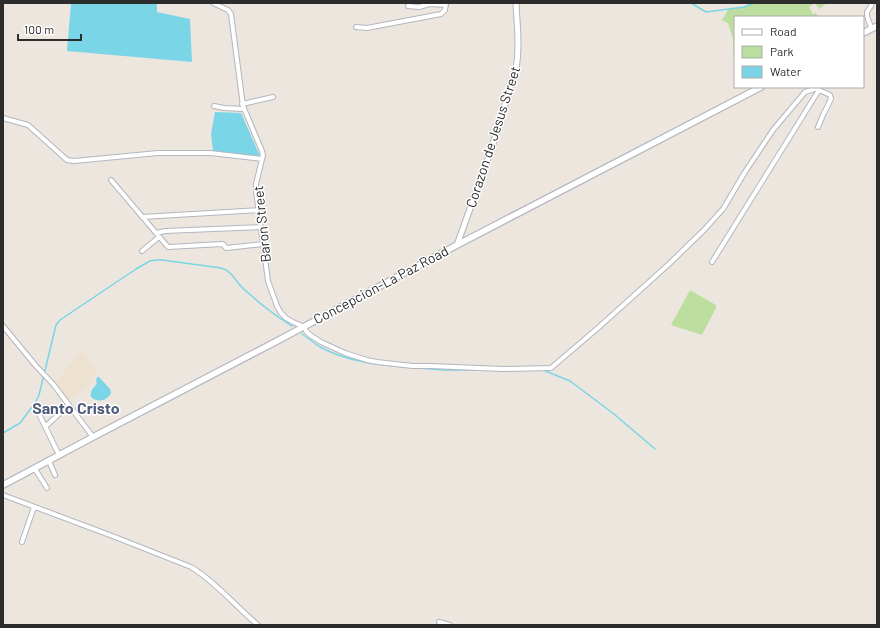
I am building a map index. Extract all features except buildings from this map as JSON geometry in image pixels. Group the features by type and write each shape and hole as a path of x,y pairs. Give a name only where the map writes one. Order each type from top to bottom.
{"main road":[{"path":"864,32 874,27"},
{"name":"Concepcion-La Paz Road","path":"3,485 457,245 759,88"}],"street":[{"name":"Baron Street","path":"213,3 228,10 231,14 242,104 262,151 262,159 256,187 268,281 277,306 286,318 300,324 310,335 321,342 367,360 377,362 413,366 503,369 550,368 599,327 669,264 704,230 723,209 745,172 774,130 805,92 817,88"},
{"name":"Corazon de Jesus Street","path":"457,245 492,147 516,69 518,40 516,3"},
{"path":"872,3 867,15 874,27"},
{"path":"356,27 367,28 440,14 445,10 446,4 430,4 419,8 408,6"},
{"path":"712,262 817,88 830,95 831,99 818,127"},
{"path":"242,104 274,97"},
{"path":"214,106 244,109"},
{"path":"3,118 28,125 67,160 74,161 158,153 210,153 262,159"},
{"path":"111,180 168,247 223,244 226,248 264,244"},
{"path":"142,217 259,210"},
{"path":"156,233 165,231 261,227"},
{"path":"142,251 159,237"},
{"path":"3,326 53,384 93,437"},
{"path":"46,426 69,405"},
{"path":"39,414 59,455"},
{"path":"49,461 55,475"},
{"path":"35,469 47,488"},
{"path":"3,495 192,567 212,582 258,625"},
{"path":"22,542 34,507"},
{"path":"439,622 450,625"}],"shaded area":[{"path":"81,350 97,371 89,386 68,401 55,384"}],"green space":[{"path":"754,3 815,3 809,7 813,14 816,13 818,16 734,16 734,63 733,39 728,23 721,20 728,9 744,7"},
{"path":"815,3 827,3 819,9"},
{"path":"690,290 716,305 716,308 702,335 671,325"}],"water":[{"path":"71,3 157,3 157,12 190,19 192,62 67,51"},
{"path":"215,112 241,113 260,156 213,152 211,134"},
{"path":"97,377 99,377 110,389 111,393 107,398 102,400 97,400 91,397 91,391 97,384"}],"waterway":[{"path":"691,3 706,12 744,7 754,3"},
{"path":"3,433 20,423 35,403 39,395 56,325 60,320 150,261 162,260 224,269 230,273 242,288 292,326"},
{"path":"302,334 320,347 340,356 384,365 406,367"},
{"path":"418,368 474,370"},
{"path":"543,370 570,381 614,414 655,449"}],"district":[{"name":"Santo Cristo","path":"76,408"}]}
